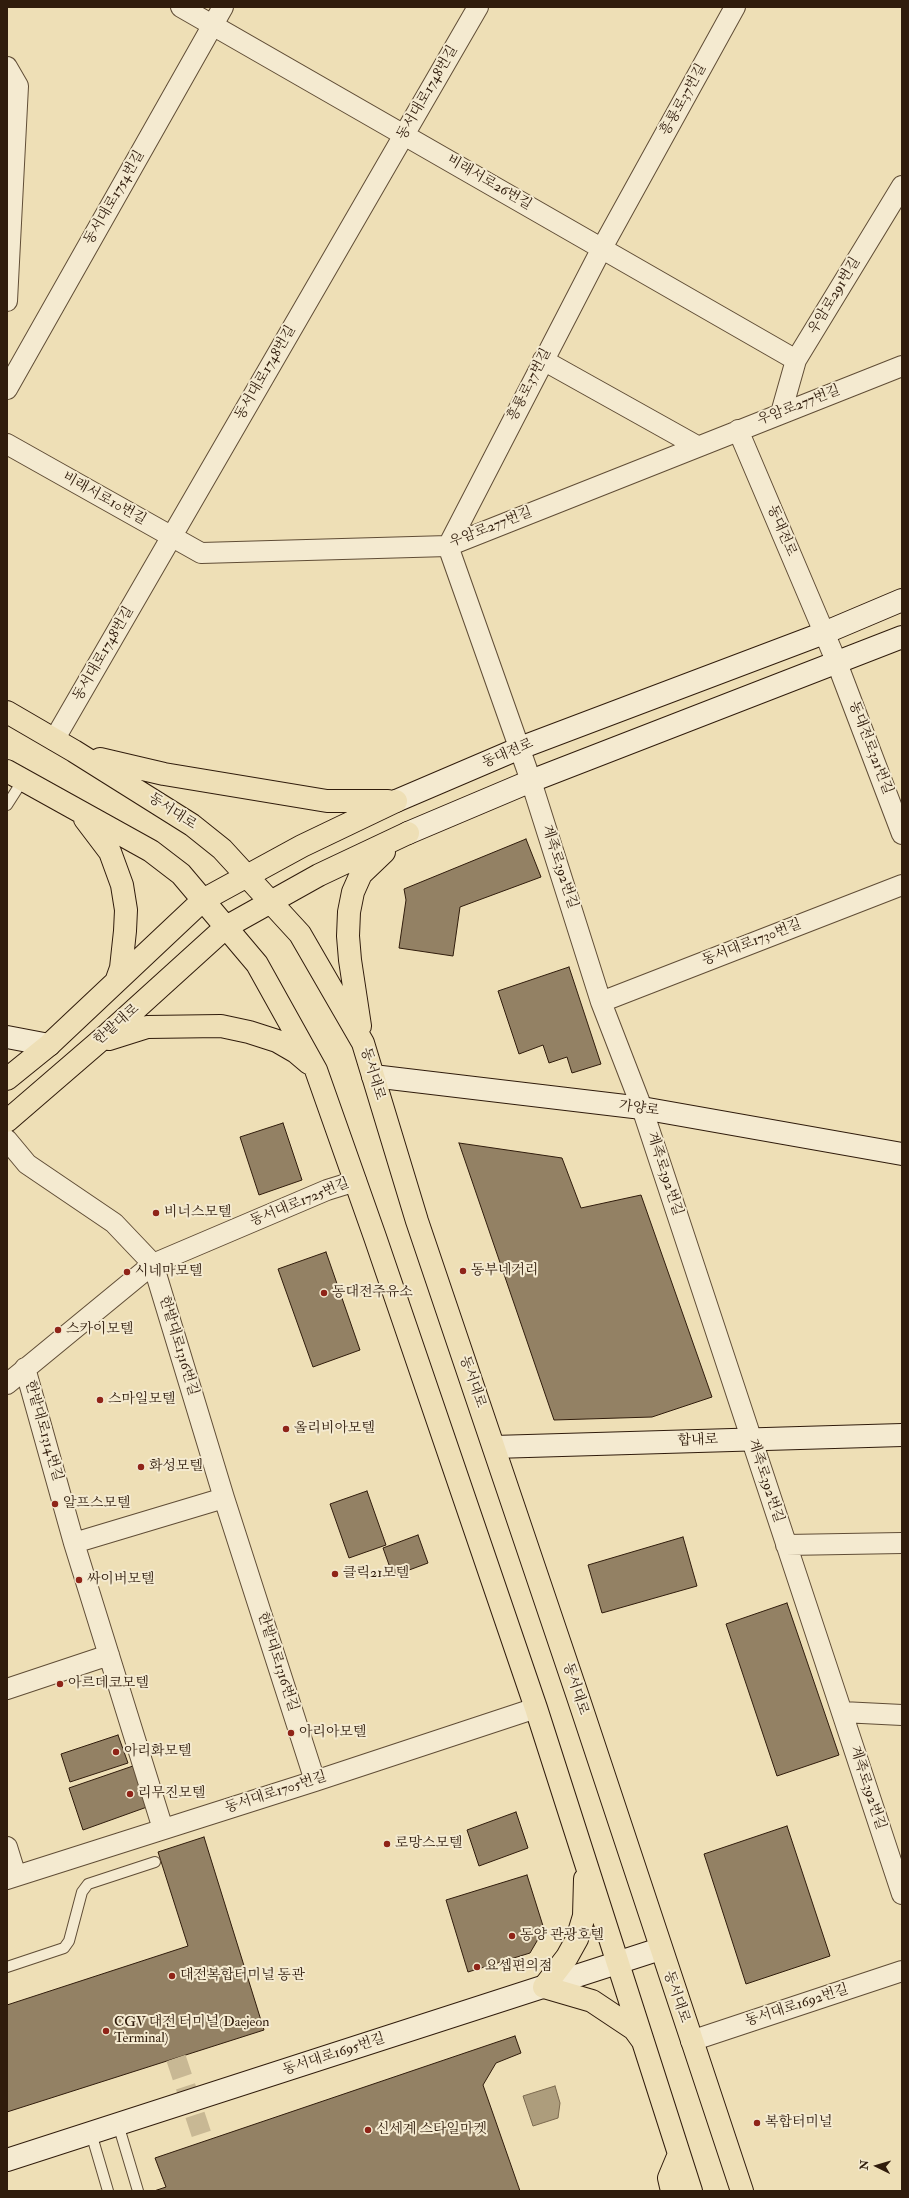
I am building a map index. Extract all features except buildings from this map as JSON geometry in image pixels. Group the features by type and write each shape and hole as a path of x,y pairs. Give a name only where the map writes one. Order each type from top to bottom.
{"main road":[{"name":"동서대로","path":"7,712 74,750 192,825 222,849 272,902 310,947 363,1043 417,1221 494,1447 742,2191"},
{"path":"74,750 120,764 164,774 296,796 350,803 396,801"},
{"path":"15,775 151,851 169,864 203,900 257,964 316,1070 356,1181 536,1708 691,2191"},
{"name":"동대전로","path":"203,900 302,846 396,801"},
{"path":"71,806 101,839 117,867 122,885 126,910 125,931 121,968 116,983"},
{"path":"226,927 319,875 408,833"},
{"path":"363,1043 352,982 348,942 349,912 353,892 360,874 408,833"},
{"path":"7,1079 49,1045 203,900"},
{"name":"한밭대로","path":"7,1121 93,1047 226,927"},
{"path":"93,1047 119,1035 147,1027 221,1026 249,1032 277,1041 296,1052 316,1070"},
{"path":"586,1860 584,1916 577,1939 563,1963 544,1987 594,2003 634,2029 644,2045"},
{"path":"672,2191 669,2178 679,2154"}],"street":[{"name":"비래서로26번길","path":"181,7 796,360"},
{"name":"동서대로1754번길","path":"7,389 224,7"},
{"name":"동서대로1748번길","path":"54,740 478,7"},
{"name":"흥룡로37번길","path":"448,546 602,248 735,7"},
{"path":"7,67 18,86 7,301"},
{"name":"우암로291번길","path":"781,413 796,360 902,186"},
{"path":"543,360 697,446"},
{"name":"우암로277번길","path":"201,553 448,546 902,366"},
{"name":"동대전로","path":"738,430 837,663"},
{"name":"비래서로10번길","path":"7,444 201,553"},
{"path":"448,546 531,781"},
{"name":"동대전로","path":"396,801 520,748 824,632 902,600"},
{"path":"408,833 531,781 902,637"},
{"name":"동대전로321번길","path":"837,663 902,834"},
{"name":"계족로392번길","path":"531,781 602,1002 642,1108 902,1894"},
{"name":"동서대로1730번길","path":"602,1002 902,885"},
{"path":"7,1037 49,1045"},
{"name":"가양로","path":"373,1076 642,1108 902,1154"},
{"name":"한밭대로1316번길","path":"7,1140 27,1164 114,1223 153,1264 224,1498 315,1781"},
{"name":"동서대로1725번길","path":"7,1384 153,1264 327,1190 356,1181"},
{"name":"한밭대로1314번길","path":"25,1368 74,1542 163,1830"},
{"name":"합내로","path":"494,1447 902,1435"},
{"path":"74,1542 224,1498"},
{"path":"786,1545 902,1543"},
{"path":"7,1689 109,1655"},
{"name":"동서대로1705번길","path":"7,1847 11,1877 163,1830 536,1708"},
{"path":"842,1712 902,1715"},
{"name":"동서대로1695번길","path":"7,2160 618,1963 660,1948"},
{"name":"동서대로1692번길","path":"691,2041 902,1971"}],"lane":[{"path":"7,805 15,775"},
{"path":"7,1967 64,1948 71,1935 82,1892 88,1884 155,1862"},
{"path":"118,2124 138,2191"},
{"path":"91,2133 108,2191"}],"shaded area":[{"path":"555,2086 560,2103 558,2118 533,2126 523,2096"}],"tunnel":[{"path":"176,2058 204,2142"}],"place":[{"name":"비너스모텔","path":"156,1213"},
{"name":"동부네거리","path":"463,1271"},
{"name":"시네마모텔","path":"127,1272"},
{"name":"동대전주유소","path":"324,1293"},
{"name":"스카이모텔","path":"58,1330"},
{"name":"스마일모텔","path":"100,1400"},
{"name":"올리비아모텔","path":"286,1429"},
{"name":"화성모텔","path":"141,1467"},
{"name":"알프스모텔","path":"55,1504"},
{"name":"클릭21모텔","path":"335,1574"},
{"name":"싸이버모텔","path":"79,1580"},
{"name":"아르데코모텔","path":"60,1684"},
{"name":"아리아모텔","path":"291,1733"},
{"name":"아리화모텔","path":"116,1752"},
{"name":"리무진모텔","path":"130,1794"},
{"name":"로망스모텔","path":"387,1844"},
{"name":"동양 관광호텔","path":"512,1936"},
{"name":"요셉편의점","path":"477,1967"},
{"name":"대전복합터미널 동관","path":"172,1976"},
{"name":"CGV 대전 터미널(Daejeon Terminal)","path":"106,2031"},
{"name":"복합터미널","path":"757,2123"},
{"name":"신세계 스타일마켓","path":"368,2130"}]}
